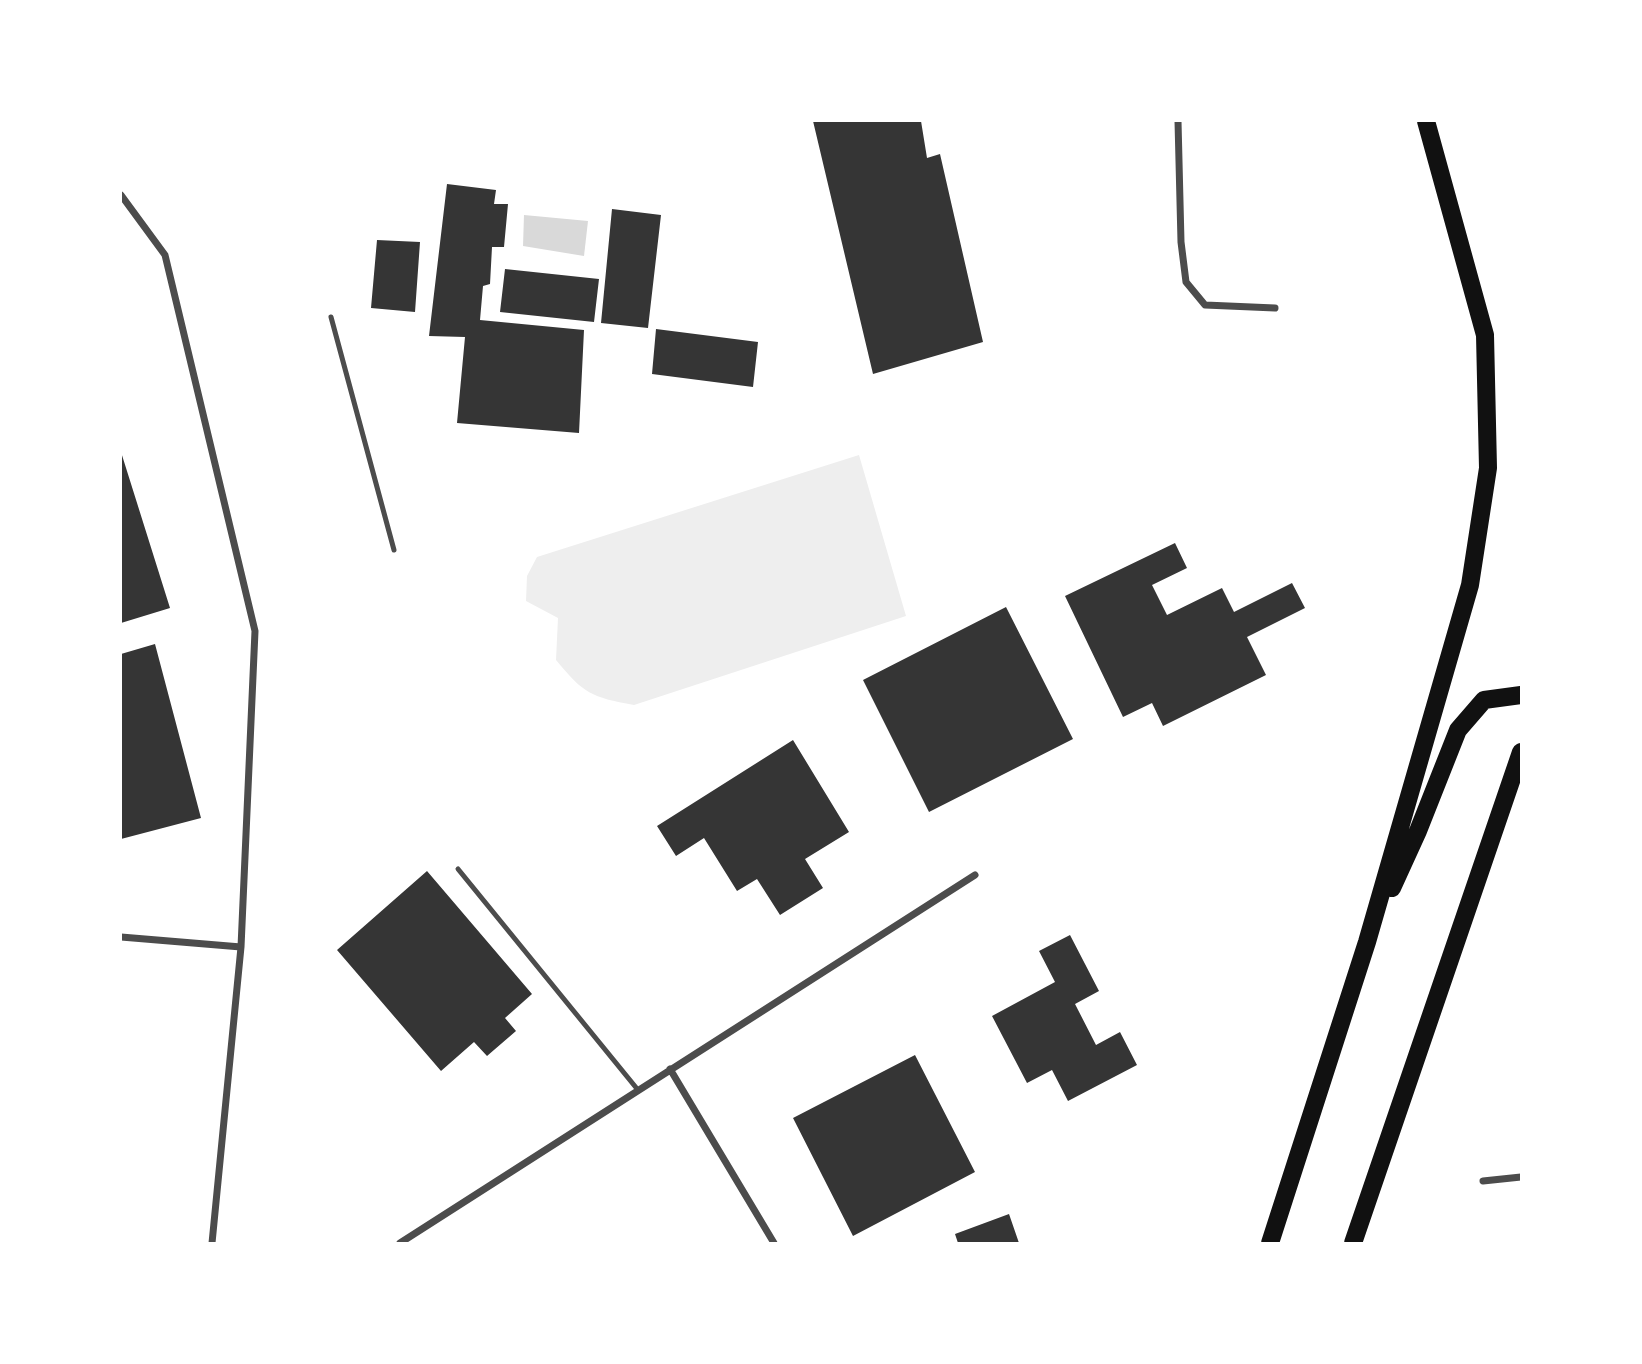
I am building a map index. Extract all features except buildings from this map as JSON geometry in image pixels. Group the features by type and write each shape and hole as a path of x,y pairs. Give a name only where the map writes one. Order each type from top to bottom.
{"main road":[{"path":"1270,1243 1367,942 1470,585 1488,468 1485,335 1426,121"},
{"path":"1367,942 1418,831 1458,730 1484,700 1521,695"},
{"path":"1353,1243 1515,784 1521,752"}],"street":[{"path":"1178,121 1181,242 1186,282 1205,305 1275,308"},
{"path":"121,195 165,256 256,631 241,947 212,1243"},
{"path":"400,1243 975,875"},
{"path":"121,937 241,947"},
{"path":"670,1069 774,1243"},
{"path":"1483,1181 1521,1177"}],"lane":[{"path":"331,317 394,550"},
{"path":"458,869 638,1090"}],"shaded area":[{"path":"524,215 588,221 584,256 523,246"},
{"path":"859,455 906,616 634,705 589,692 556,660 558,618 526,601 527,576 537,557"}]}
